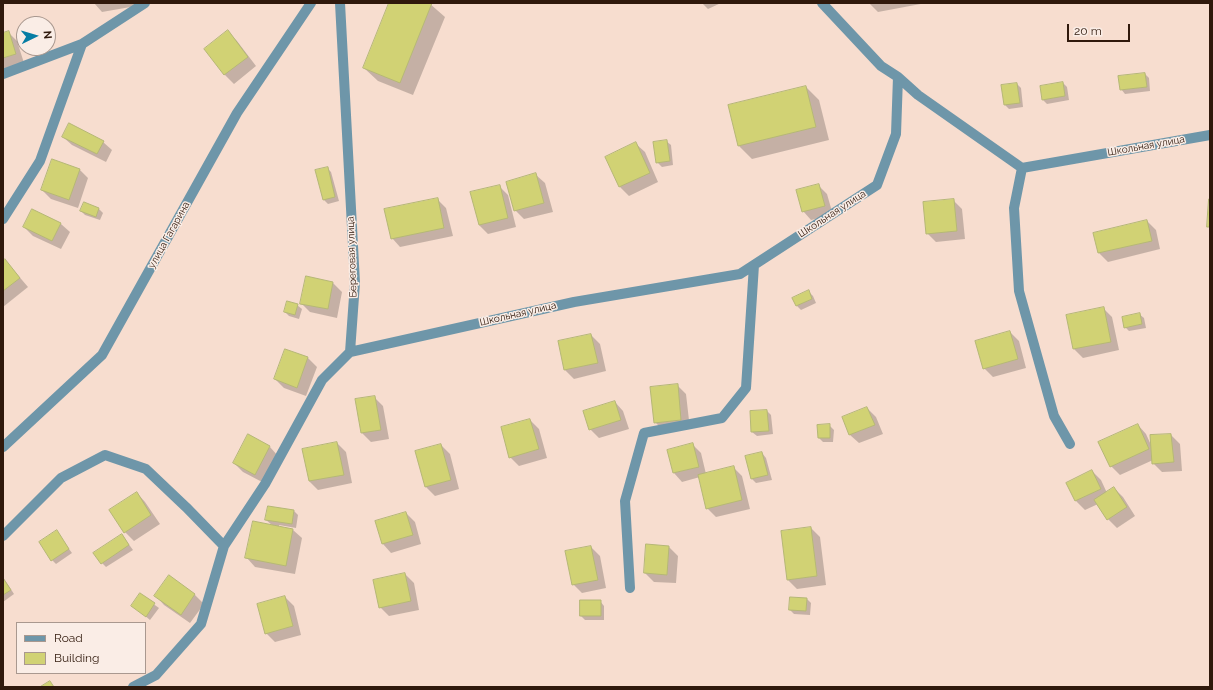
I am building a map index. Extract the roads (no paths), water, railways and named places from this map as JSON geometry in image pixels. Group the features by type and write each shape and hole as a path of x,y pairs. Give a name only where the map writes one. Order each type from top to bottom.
{"street":[{"path":"3,74 82,44 145,3"},
{"name":"улица Гагарина","path":"3,447 102,355 237,113 311,3"},
{"name":"Береговая улица","path":"340,3 355,283 350,352"},
{"path":"822,3 881,66 898,77 918,96 1022,168 1014,208 1019,291 1054,416 1070,444"},
{"path":"3,219 40,161 82,44"},
{"name":"Школьная улица","path":"350,352 574,302 740,274 877,184 896,134 898,77"},
{"name":"Школьная улица","path":"1022,168 1210,135"},
{"path":"630,588 625,502 644,433 722,418 746,388 754,265"},
{"path":"134,687 156,675 202,624 224,546 265,484 322,380 350,352"},
{"path":"3,536 61,478 105,456 146,469 224,546"}]}
